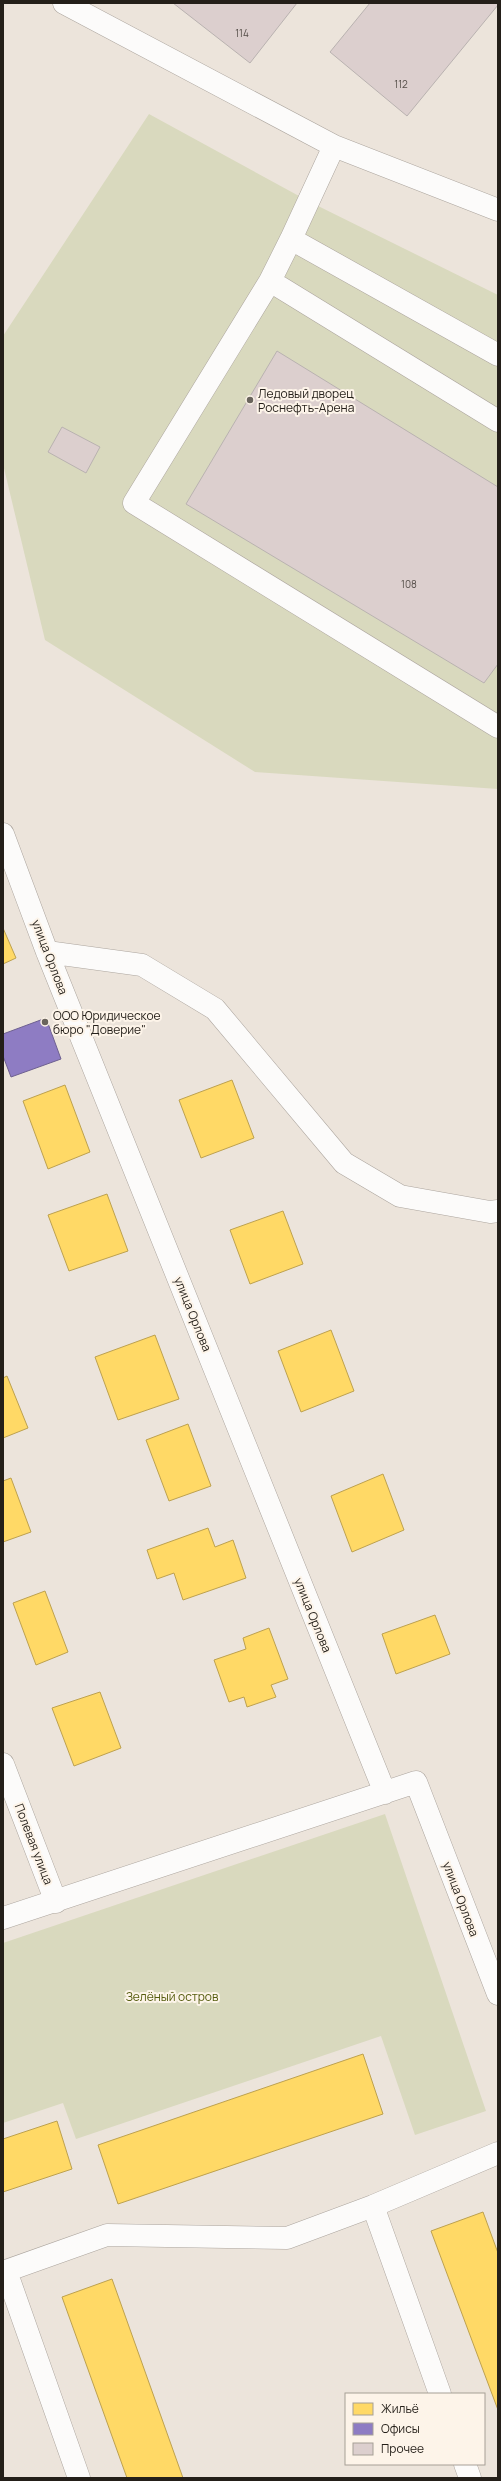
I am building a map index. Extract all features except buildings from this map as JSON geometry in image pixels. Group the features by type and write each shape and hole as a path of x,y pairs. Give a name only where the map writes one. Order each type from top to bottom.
{"street":[{"path":"64,3 334,146 498,210"},
{"path":"334,146 270,281 134,503 498,728"},
{"path":"291,239 498,355"},
{"path":"270,281 498,421"},
{"name":"улица Орлова","path":"3,834 48,952 385,1793 416,1782 498,1994"},
{"path":"48,952 142,965 215,1010 344,1164 400,1196 490,1212 498,1211"},
{"name":"Полевая улица","path":"3,1764 56,1902"},
{"path":"3,1918 56,1902 385,1793"},
{"path":"79,2478 4,2272 107,2235 287,2238 373,2206 498,2153"},
{"path":"373,2206 440,2393"},
{"path":"465,2465 470,2478"}],"green space":[{"name":"Ледовый дворец Роснефть-Арена","path":"149,114 310,202 498,295 498,789 255,772 45,640 3,464 3,336"},
{"name":"Зелёный остров","path":"385,1814 486,2111 415,2135 381,2036 76,2139 63,2103 3,2123 3,1943"}],"place":[{"name":"Ледовый дворец Роснефть-Арена","path":"250,400"},
{"name":"ООО Юридическое бюро \"Доверие\"","path":"45,1022"}]}
